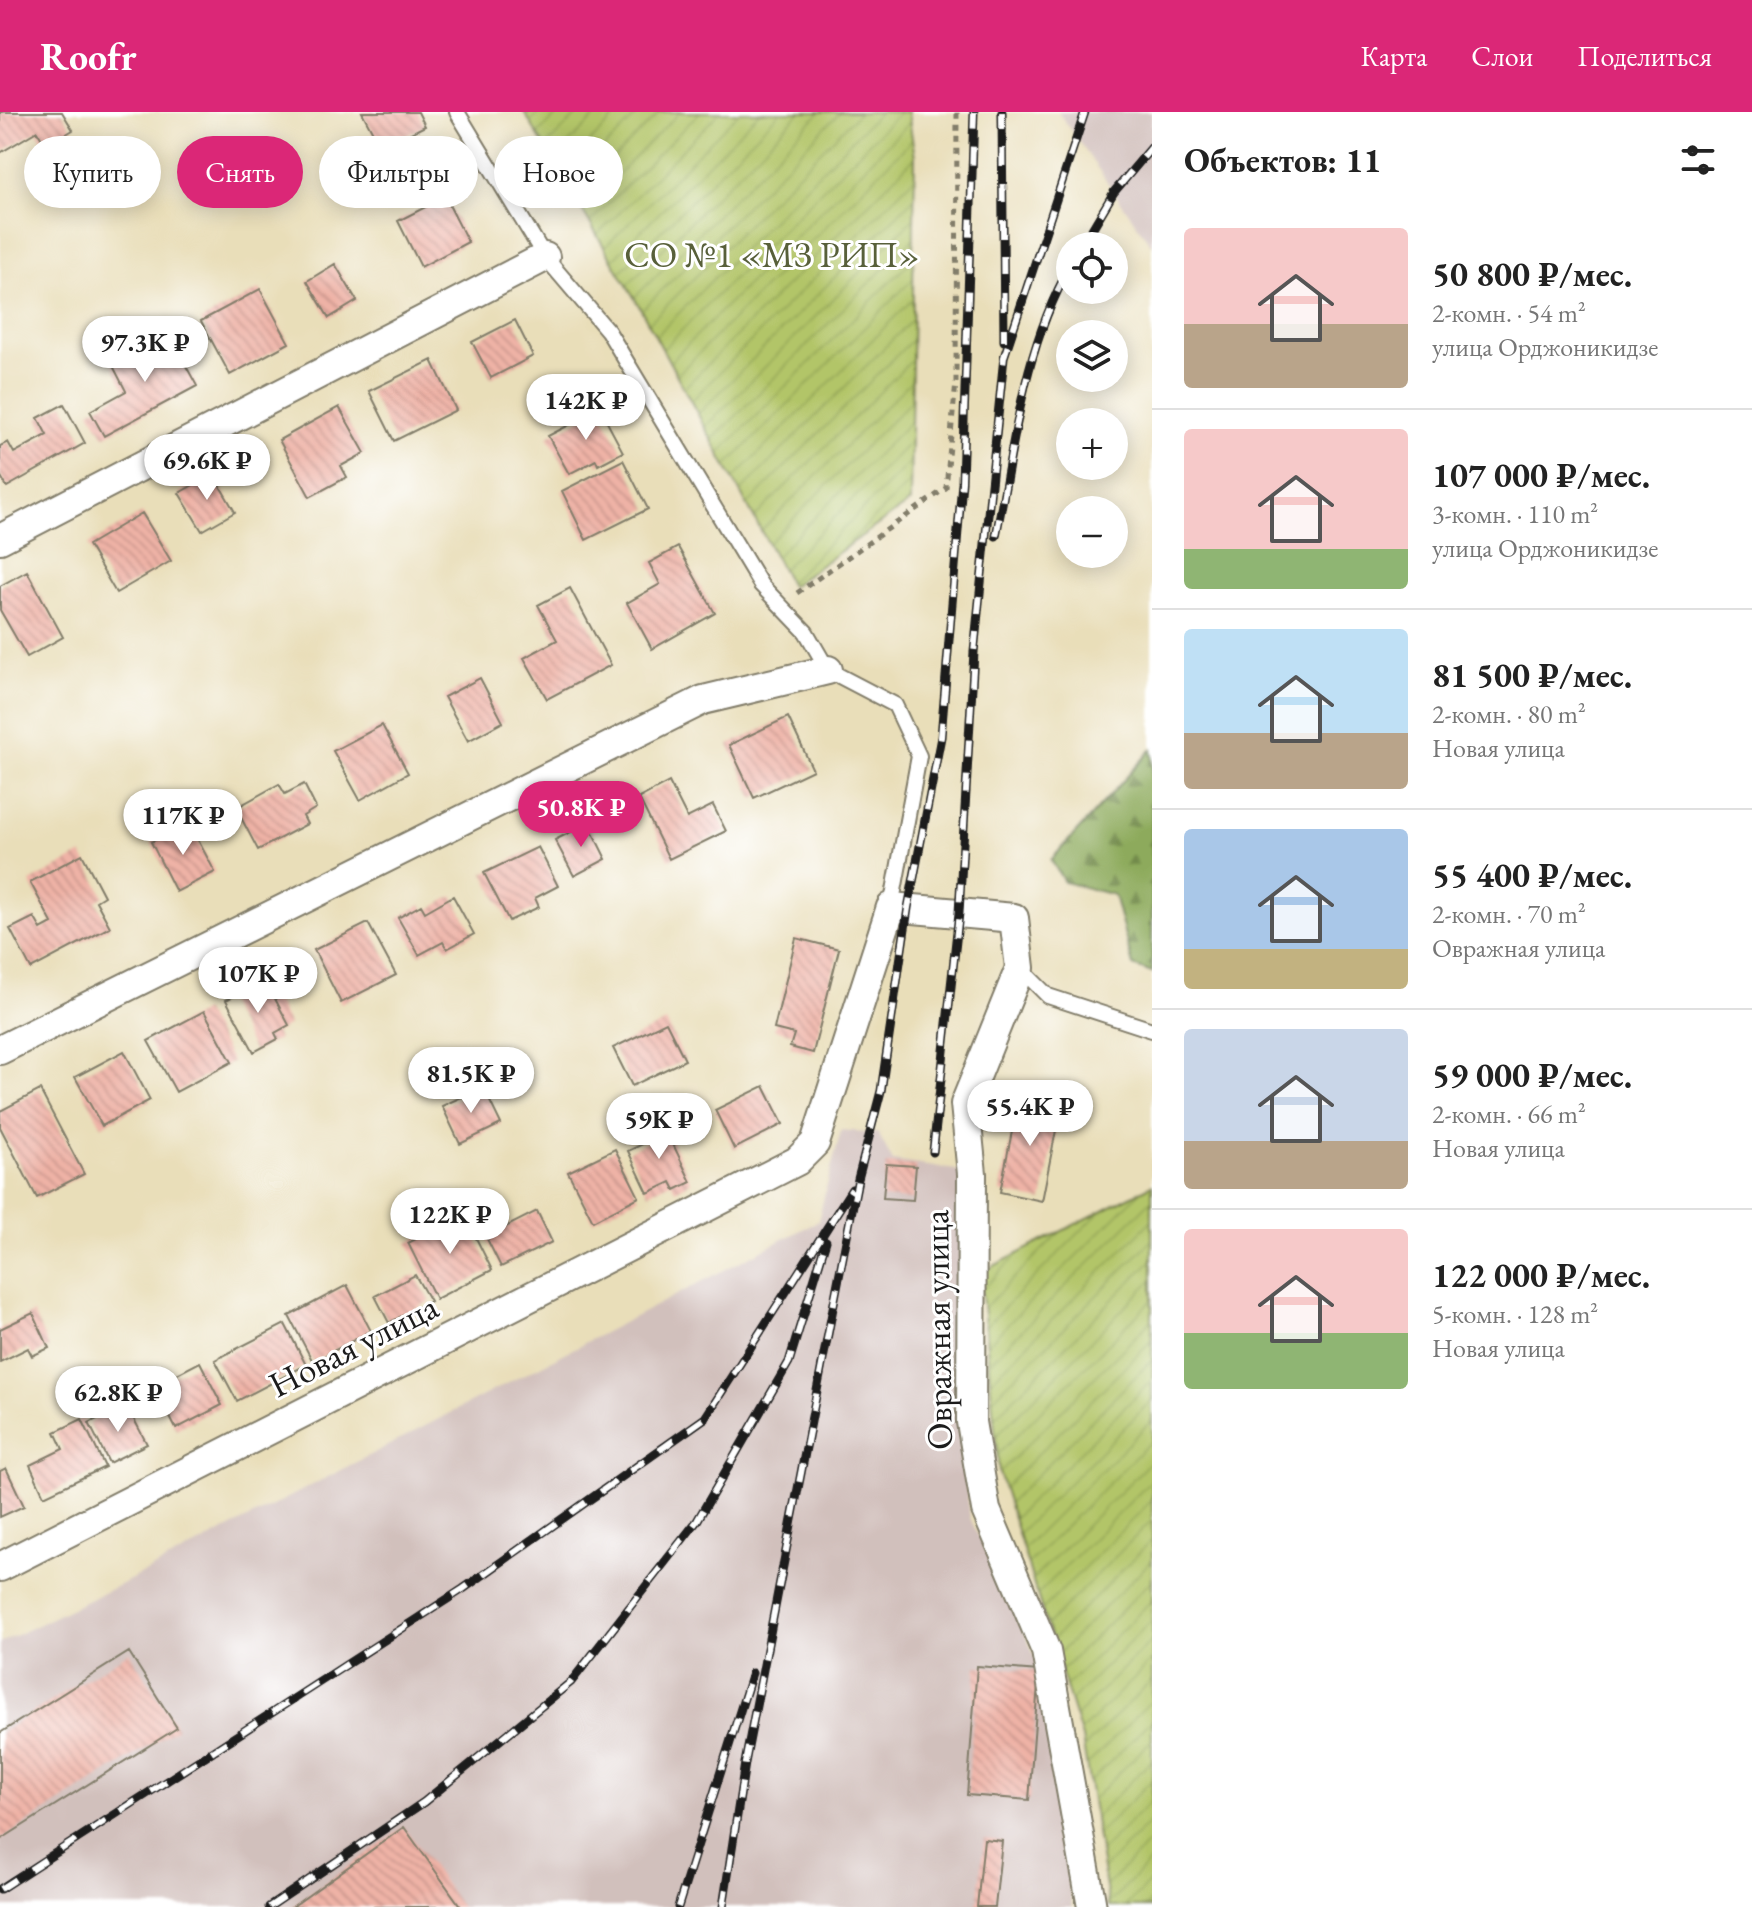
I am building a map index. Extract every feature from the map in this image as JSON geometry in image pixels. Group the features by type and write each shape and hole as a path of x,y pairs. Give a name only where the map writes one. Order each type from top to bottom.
{"street":[{"path":"0,539 545,257"},
{"path":"0,1050 703,700 828,670"},
{"name":"Овражная улица","path":"891,907 1014,918 1020,968 965,1104 972,1174 971,1422 986,1510 1046,1651 1092,1907"},
{"name":"Новая улица","path":"0,1567 797,1161 815,1143 891,907"}],"lane":[{"path":"457,112 545,257 608,331 761,585 806,632 828,670 895,705 919,756 891,907"},
{"path":"1020,968 1048,996 1152,1030"}],"path":[{"path":"781,605 946,488 956,382 957,112"}],"shaded area":[{"path":"1058,112 1152,112 1152,246 1075,136"},
{"path":"841,1130 878,1133 893,1161 963,1171 958,1413 970,1518 1042,1671 1072,1907 0,1907 0,1643 140,1575 818,1221"}],"green space":[{"name":"СО №1 «МЗ РИП»","path":"524,112 908,112 915,157 910,502 791,586 638,304 581,208 623,208 623,136 538,136"},
{"path":"1152,749 1152,973 1133,966 1114,895 1064,882 1051,860"},
{"path":"1152,1185 1152,1907 1109,1907 1082,1738 999,1473 980,1273"}],"building":[{"path":"0,112 62,112 73,130 63,136 40,136 37,131 0,153"},
{"path":"362,112 418,112 425,126 405,136 375,136"},
{"path":"423,208 451,208 468,242 421,267 398,221"},
{"path":"335,264 357,301 329,318 307,281"},
{"path":"260,289 289,343 230,375 201,321"},
{"path":"515,320 533,356 491,378 472,342"},
{"path":"168,333 197,386 104,436 90,411 126,391 112,364"},
{"path":"432,360 456,410 394,441 369,391"},
{"path":"64,404 85,443 7,487 0,475 0,446 8,442 14,453 47,435 38,418"},
{"path":"339,407 365,453 341,466 347,477 310,497 279,440"},
{"path":"600,409 623,452 598,465 596,460 569,474 548,436"},
{"path":"623,460 648,509 586,540 562,491"},
{"path":"213,474 235,512 202,531 179,493"},
{"path":"142,513 171,561 116,593 88,545"},
{"path":"678,547 715,613 652,649 627,603 660,584 649,563"},
{"path":"27,571 63,637 27,657 0,610 0,586"},
{"path":"570,588 611,665 547,699 524,658 557,640 538,605"},
{"path":"480,678 503,722 468,741 444,697"},
{"path":"788,717 813,770 754,798 729,745"},
{"path":"382,725 408,773 360,800 333,751"},
{"path":"669,782 687,818 713,805 726,831 669,859 639,798"},
{"path":"279,784 285,794 304,784 316,808 303,816 307,824 258,850 236,808"},
{"path":"189,823 215,872 176,892 151,842"},
{"path":"588,823 606,859 574,876 555,840"},
{"path":"538,847 558,886 535,898 539,907 509,921 484,873"},
{"path":"82,854 104,896 96,901 110,927 31,969 10,929 34,917 41,929 52,923 30,882"},
{"path":"453,896 474,934 447,949 443,942 419,955 398,918 421,905 425,912"},
{"path":"368,923 396,975 341,1003 314,950"},
{"path":"796,938 839,949 813,1053 790,1047 794,1034 774,1029"},
{"path":"265,980 289,1025 275,1033 278,1039 254,1052 226,1000"},
{"path":"204,1011 232,1062 176,1092 148,1041"},
{"path":"666,1022 685,1060 632,1086 613,1048"},
{"path":"124,1051 150,1100 102,1126 75,1077"},
{"path":"764,1086 783,1124 734,1149 715,1110"},
{"path":"483,1087 501,1124 460,1144 442,1106"},
{"path":"40,1090 84,1174 37,1198 0,1127 0,1111"},
{"path":"1019,1096 1061,1105 1042,1201 1000,1192"},
{"path":"663,1123 691,1182 675,1190 671,1182 648,1193 628,1151 647,1142 643,1133"},
{"path":"615,1149 639,1197 593,1221 568,1172"},
{"path":"886,1164 916,1166 913,1200 883,1198"},
{"path":"537,1211 552,1242 501,1267 486,1237"},
{"path":"464,1214 492,1270 436,1299 408,1243"},
{"path":"415,1275 430,1301 389,1323 375,1296"},
{"path":"347,1285 371,1331 313,1362 289,1316"},
{"path":"33,1313 49,1348 32,1356 28,1348 0,1362 0,1329"},
{"path":"285,1324 306,1365 237,1401 215,1360"},
{"path":"200,1362 222,1405 176,1429 154,1386"},
{"path":"126,1404 147,1444 109,1463 89,1423"},
{"path":"82,1419 105,1467 44,1496 30,1465 63,1449 55,1432"},
{"path":"6,1468 24,1506 0,1517 0,1471"},
{"path":"129,1652 177,1728 0,1840 0,1733"},
{"path":"977,1666 1039,1671 1029,1800 967,1795"},
{"path":"404,1827 461,1907 292,1907"},
{"path":"984,1839 1002,1841 995,1907 977,1907"}],"railway":[{"path":"723,1907 745,1763 777,1597 858,1179 881,1091 908,908 941,737 962,482 974,112"},
{"path":"1002,112 1004,341"},
{"path":"933,1152 959,913 974,652 1004,357 1085,112"},
{"path":"1090,232 1114,192 1152,147"},
{"path":"996,536 1022,398 1041,331 1056,294"},
{"path":"0,1889 463,1589 705,1418 852,1189"},
{"path":"269,1907 424,1802 571,1682 697,1521 789,1362 826,1241"},
{"path":"678,1907 752,1673"}]}
